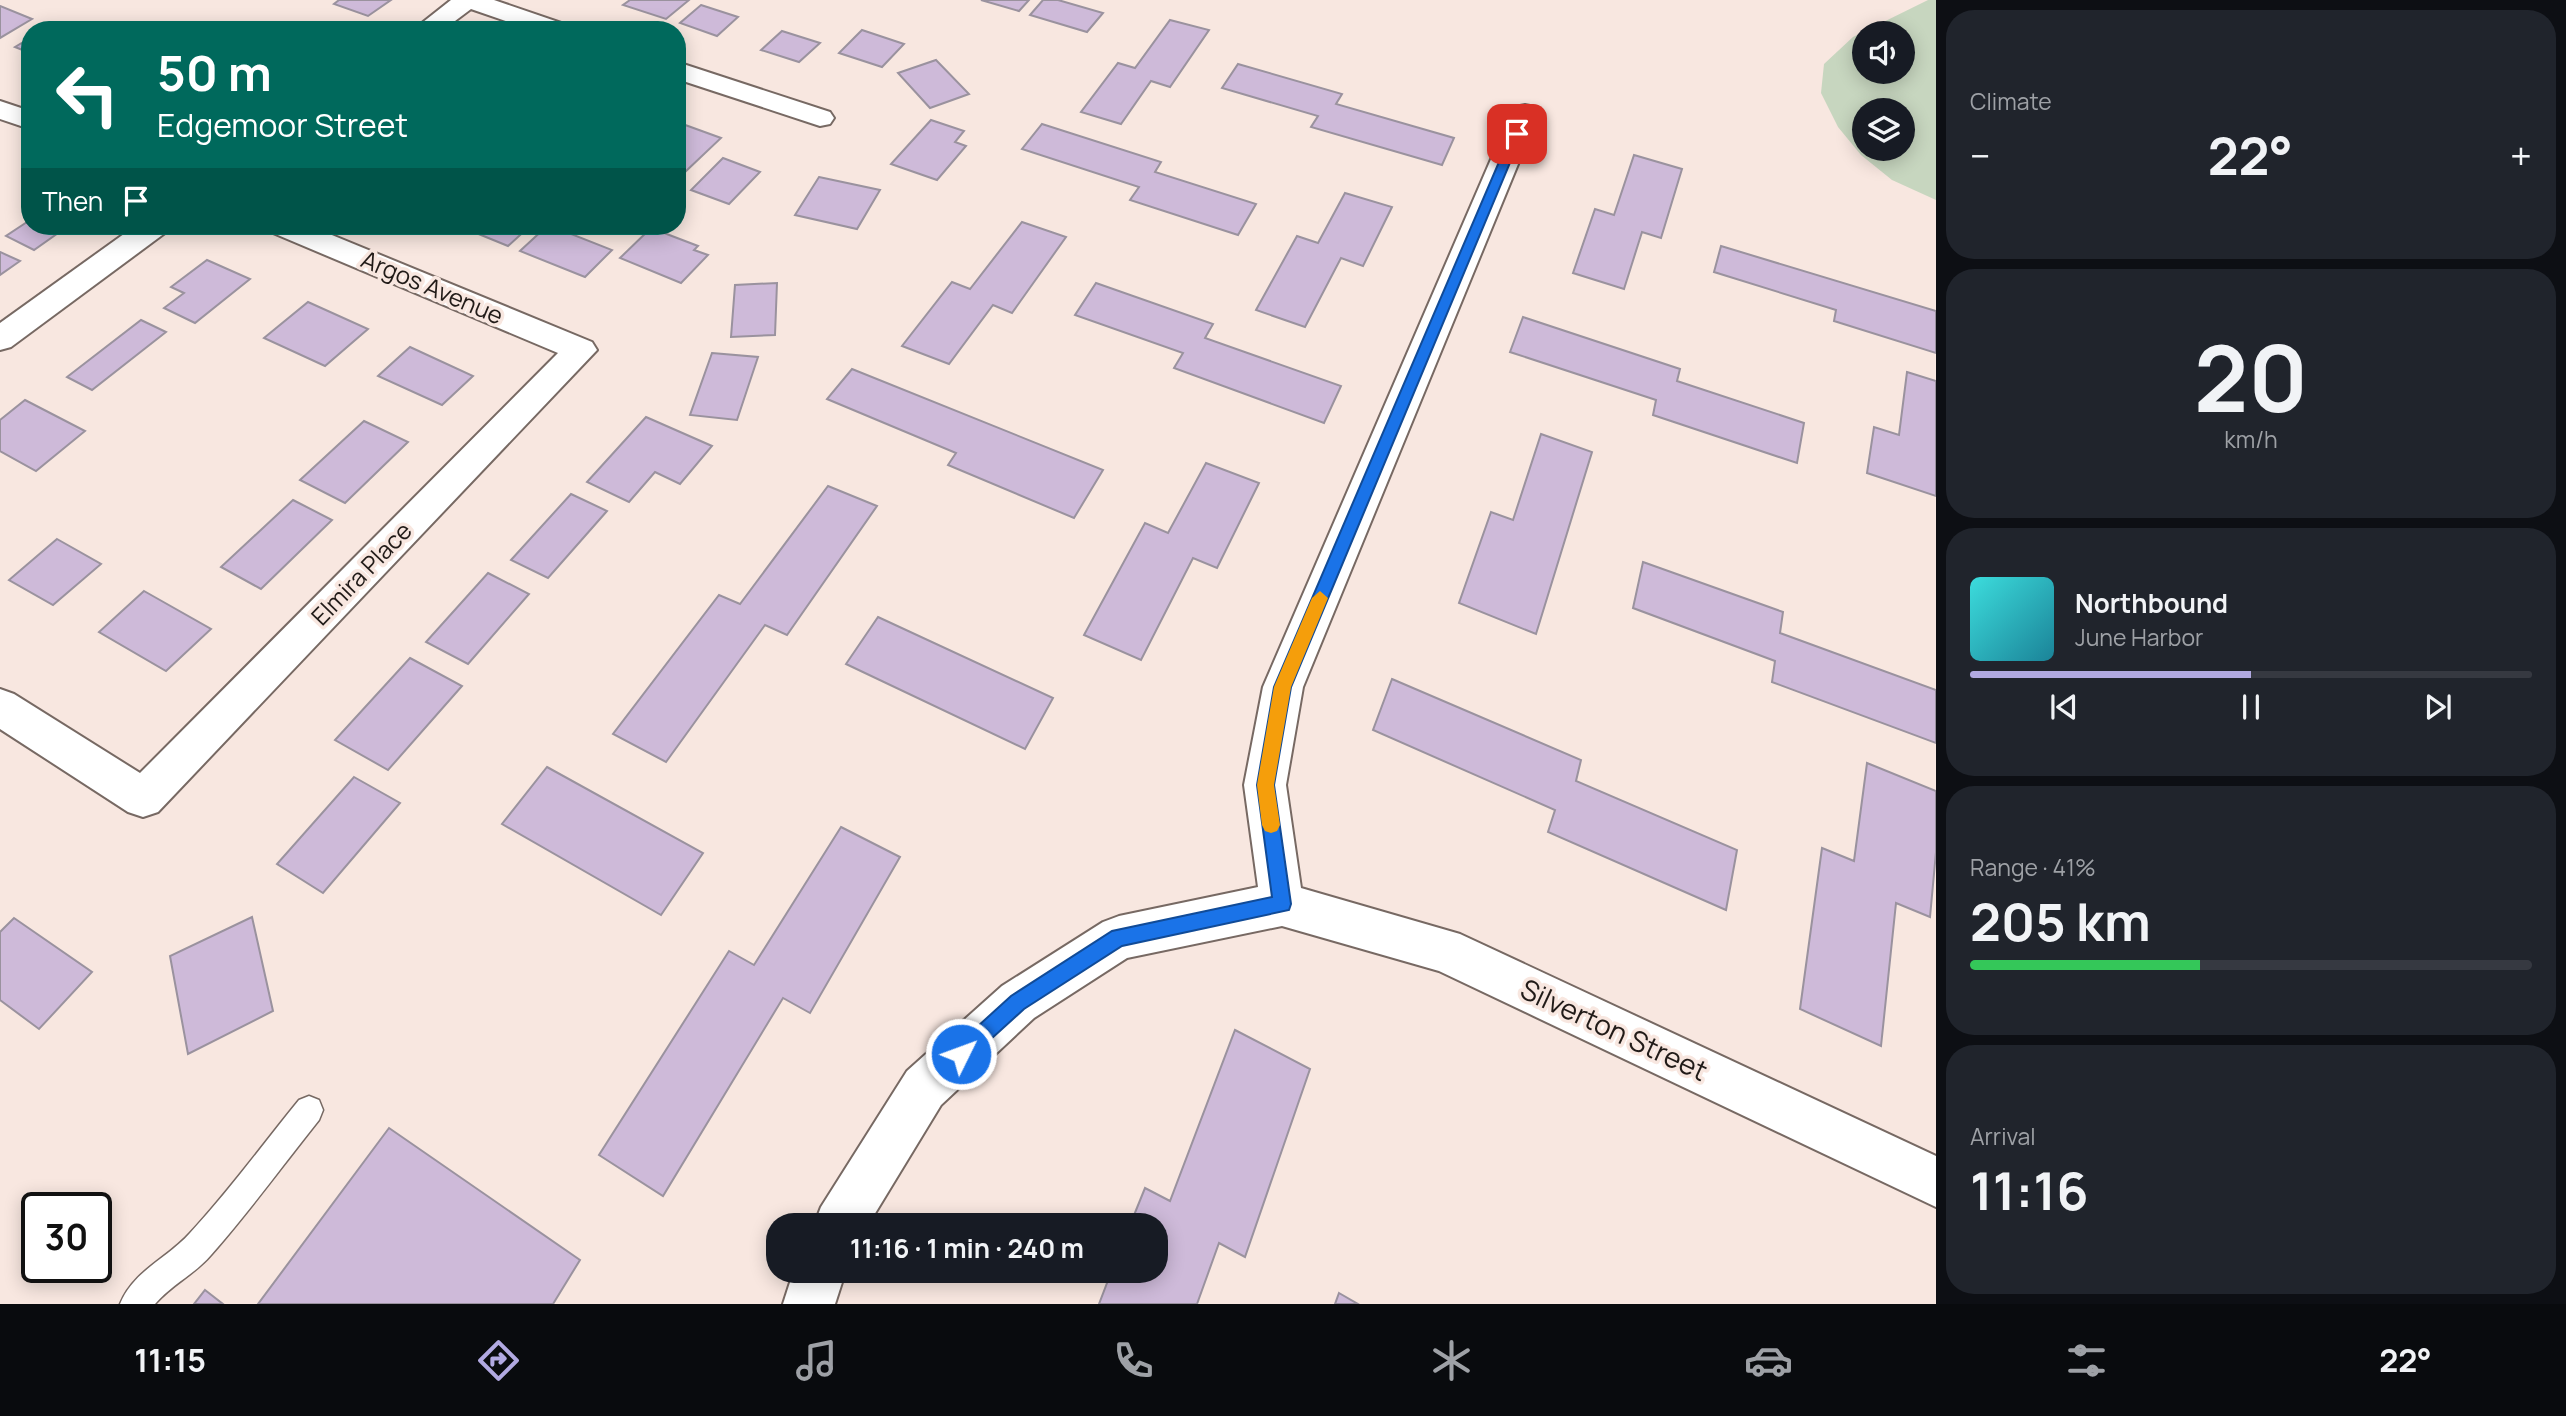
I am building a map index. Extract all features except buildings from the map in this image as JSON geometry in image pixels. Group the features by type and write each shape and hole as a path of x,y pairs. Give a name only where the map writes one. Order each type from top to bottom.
{"street":[{"path":"439,21 469,0 531,21"},
{"path":"686,73 820,118"},
{"path":"0,109 21,117"},
{"path":"846,1213 924,1088 1018,1002 1119,938 1282,904 1265,785 1283,687 1525,113"},
{"path":"0,340 143,235"},
{"name":"Argos Avenue","path":"305,235 581,350"},
{"name":"Elmira Place","path":"0,707 143,798 581,350"},
{"name":"Silverton Street","path":"1282,904 1444,950 1936,1182"},
{"path":"809,1304 816,1283"}],"lane":[{"path":"135,1304 159,1276 181,1265 202,1243 309,1110"}],"green space":[{"path":"1928,0 1936,0 1936,200 1892,180 1868,161 1915,161 1915,98 1852,98 1852,144 1838,127 1821,93 1824,64 1852,38 1852,84 1915,84 1915,21 1885,21"}],"slow traffic":[{"path":"1271,825 1265,785 1283,687 1320,598"}],"route":[{"path":"961,1054 1018,1002 1119,938 1282,904 1265,785 1283,687 1517,134"}]}
